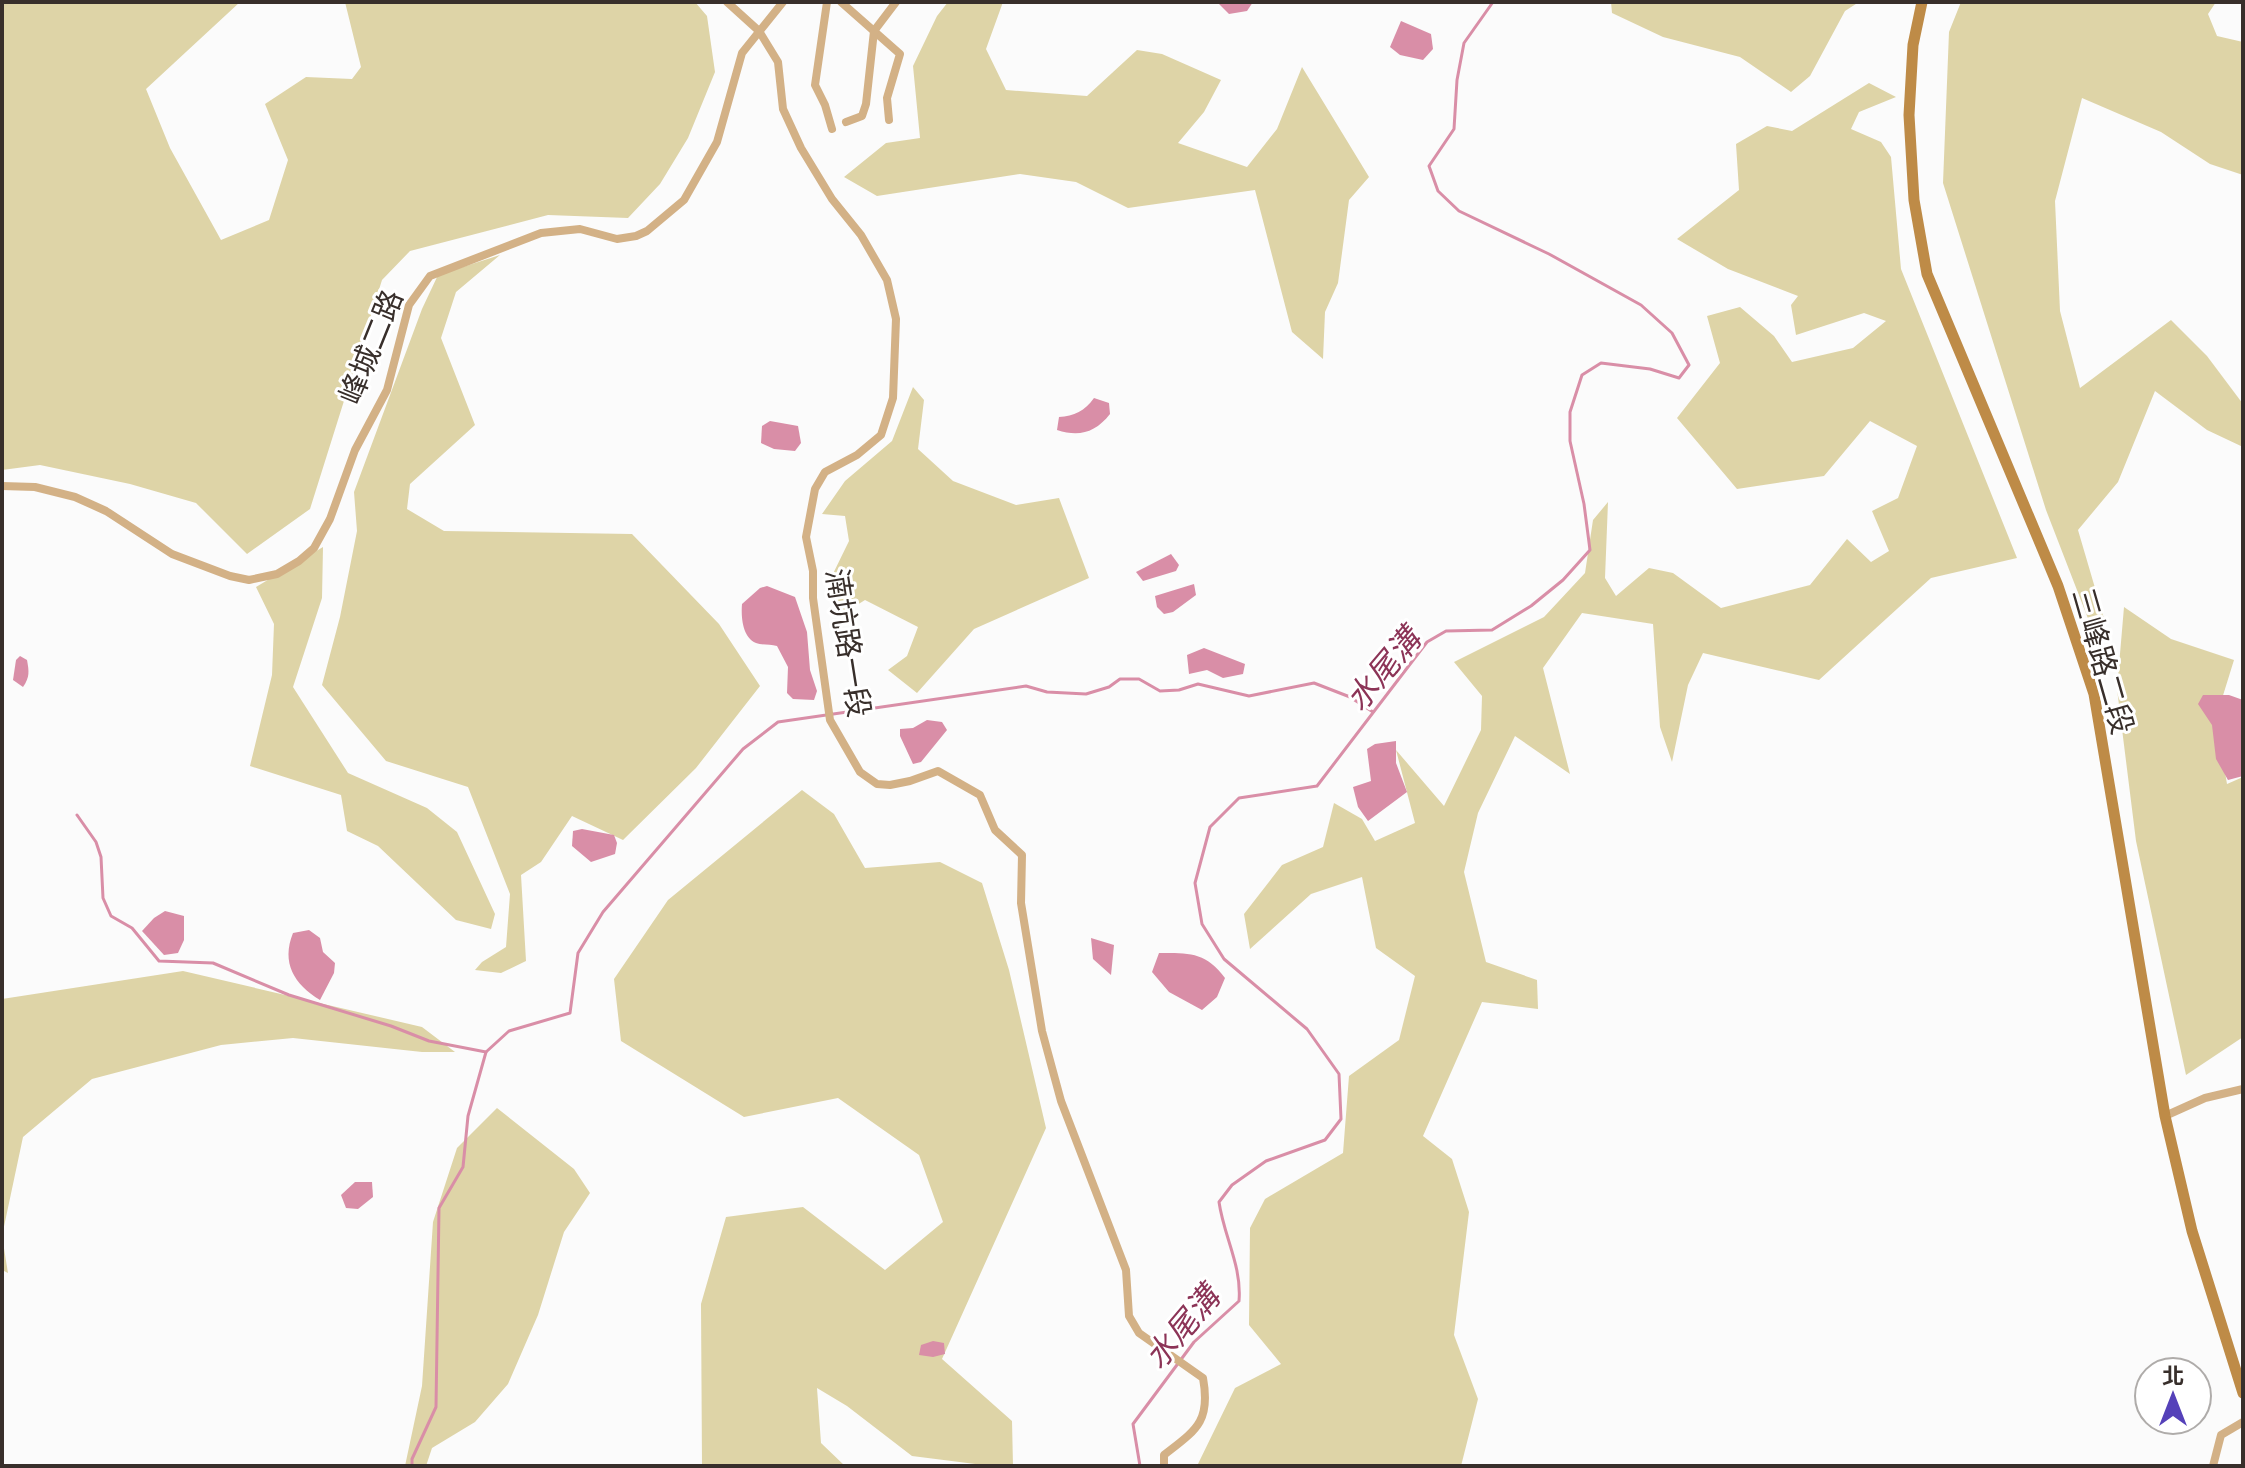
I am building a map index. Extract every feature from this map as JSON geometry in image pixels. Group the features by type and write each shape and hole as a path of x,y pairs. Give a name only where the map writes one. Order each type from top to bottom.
{"street":[{"name":"湳坑路一段","path":"727,2 759,31 778,62 783,109 801,148 832,199 861,235 887,280 896,319 893,398 881,435 857,455 825,472 815,489 806,537 813,571 813,598 830,720 860,772 877,784 910,781 938,771 980,795 995,830 1022,855 1021,903 1042,1031 1061,1101 1126,1270 1129,1316 1139,1333 1203,1378 1206,1398 1198,1428 1164,1455 1164,1466"},
{"name":"峰城二路","path":"2,486 35,487 75,497 106,511 172,554 230,576 249,580 277,574 299,561 314,548 330,519 355,450 387,390 409,305 430,276 541,233 580,229 617,239 647,231 684,200 717,142 742,53 783,2"},
{"path":"827,2 815,85 832,129"},
{"path":"841,2 900,54 887,98 889,120"},
{"path":"846,122 862,116 874,31 896,2"},
{"name":"三峰路二段","path":"1922,2 1913,45 1909,115 1914,200 1927,274 2058,586 2094,694 2165,1116 2192,1231 2243,1393"},
{"path":"2165,1116 2205,1098 2243,1089"},
{"path":"2213,1466 2221,1435 2243,1422"}],"shaded area":[{"path":"2,2 240,2 146,89 170,148 221,240 269,220 288,160 265,104 306,77 352,79 361,67 345,2 695,2 707,16 715,72 688,138 660,184 628,218 548,215 410,251 382,280 310,509 247,554 196,503 130,484 40,465 2,470"},
{"path":"948,2 1003,2 986,49 1006,90 1087,96 1137,50 1162,54 1221,80 1204,112 1178,143 1247,167 1277,129 1302,67 1369,177 1349,200 1338,283 1325,312 1323,359 1292,332 1255,190 1128,208 1076,182 1020,174 877,196 844,177 886,143 920,138 913,66 937,16"},
{"path":"1217,2 1253,2 1247,11 1229,14"},
{"path":"1611,2 1859,2 1845,11 1810,76 1791,92 1740,57 1663,37 1612,13"},
{"path":"1961,2 2216,2 2208,14 2217,36 2243,42 2243,175 2210,164 2161,132 2082,98 2055,201 2060,311 2080,388 2171,320 2207,356 2243,404 2243,447 2207,430 2155,391 2118,482 2078,530 2105,622 2099,647 2046,510 1943,183 1949,32"},
{"path":"1401,21 1431,34 1433,49 1423,60 1400,55 1390,47"},
{"path":"1869,83 1896,97 1859,112 1851,129 1881,142 1891,157 1901,269 2017,558 1931,578 1819,680 1703,653 1688,685 1672,762 1660,727 1653,624 1582,613 1543,668 1570,774 1515,736 1478,813 1464,872 1486,962 1537,980 1538,1009 1482,1002 1423,1136 1452,1159 1469,1212 1454,1335 1478,1399 1461,1466 1197,1466 1235,1388 1281,1364 1249,1325 1250,1228 1265,1199 1343,1153 1349,1076 1399,1040 1415,976 1376,948 1362,877 1311,894 1250,949 1244,914 1282,865 1323,847 1334,803 1362,819 1375,841 1415,823 1396,750 1444,806 1481,730 1482,696 1454,662 1544,617 1585,573 1593,520 1608,502 1605,578 1616,596 1649,568 1673,573 1721,608 1810,585 1847,539 1871,562 1889,551 1872,511 1898,498 1917,446 1870,421 1824,476 1737,489 1677,418 1720,363 1707,316 1740,307 1774,336 1792,362 1853,348 1886,321 1864,313 1796,335 1791,305 1798,296 1728,269 1677,239 1739,190 1736,144 1767,126 1792,131"},
{"path":"500,255 456,292 441,338 475,425 410,484 407,509 444,531 632,534 719,624 760,686 696,768 623,840 572,816 541,862 521,875 526,961 501,973 475,970 506,947 510,894 468,787 386,761 322,685 340,617 357,531 354,492 422,309 438,275"},
{"path":"913,387 924,400 918,449 953,481 1016,505 1059,498 1089,578 974,629 917,693 888,670 907,656 918,627 865,600 841,615 828,584 849,541 845,516 822,514 845,481 892,441"},
{"path":"1094,398 1109,403 1110,414 1098,426 1079,433 1057,430 1059,417 1079,412"},
{"path":"770,421 798,426 801,443 795,451 774,449 761,443 762,426"},
{"path":"323,547 322,598 293,687 348,773 427,808 457,832 495,914 491,929 456,920 378,846 347,831 341,795 250,766 272,675 274,624 256,587"},
{"path":"1171,554 1179,565 1176,571 1143,581 1136,572"},
{"path":"1194,584 1196,595 1173,612 1164,614 1157,607 1155,596"},
{"path":"767,586 795,597 807,632 810,670 817,691 814,700 793,699 787,693 788,667 777,646 756,643 745,631 742,604 760,588"},
{"path":"2124,607 2171,639 2234,660 2216,718 2227,784 2243,777 2243,1037 2186,1075 2136,841 2117,689"},
{"path":"1204,648 1245,664 1243,674 1223,678 1207,670 1189,674 1187,655"},
{"path":"20,656 27,660 28,667 28,677 23,687 13,680 16,660"},
{"path":"2203,695 2229,695 2243,700 2243,776 2228,780 2216,759 2212,725 2198,704"},
{"path":"927,720 942,722 947,730 921,762 913,764 900,736 900,729 913,728"},
{"path":"1396,741 1396,763 1407,792 1368,821 1358,807 1353,787 1371,781 1367,749 1375,744"},
{"path":"802,790 834,814 865,868 940,862 982,883 1009,970 1046,1128 942,1359 1012,1421 1013,1466 912,1456 847,1406 817,1388 821,1443 845,1466 702,1466 701,1304 726,1217 803,1207 885,1270 943,1222 919,1155 838,1098 744,1117 621,1041 614,979 668,900"},
{"path":"582,829 614,835 617,843 615,854 591,862 572,846 573,831"},
{"path":"165,911 184,916 184,940 178,953 164,955 142,931"},
{"path":"309,930 320,938 323,952 335,963 334,973 320,1000 297,980 289,963 293,933"},
{"path":"1091,938 1114,945 1111,975 1093,959"},
{"path":"1159,953 1188,954 1211,963 1225,978 1217,997 1202,1010 1169,992 1152,972"},
{"path":"183,971 422,1027 455,1052 422,1052 293,1038 221,1045 92,1079 23,1137 2,1236 2,999"},
{"path":"497,1108 574,1169 590,1193 564,1232 538,1315 508,1384 475,1422 432,1448 426,1466 405,1466 422,1386 433,1222 457,1148"},
{"path":"355,1182 372,1182 373,1197 358,1209 346,1208 341,1195"},
{"path":"2,1236 8,1273 2,1270"},
{"path":"933,1341 944,1343 945,1354 933,1357 919,1355 921,1345"}],"waterway":[{"name":"水尾溝","path":"1140,1466 1133,1424 1194,1342 1239,1301 1238,1276 1219,1202 1232,1185 1266,1161 1325,1140 1341,1119 1339,1074 1307,1029 1224,959 1202,924 1195,883 1210,827 1239,798 1317,786 1427,642 1446,631 1492,630 1531,606 1563,580 1590,550 1584,504 1570,441 1570,412 1582,375 1601,363 1650,369 1679,378 1689,365 1672,333 1641,305 1549,254 1459,211 1438,191 1429,166 1454,129 1457,80 1464,43 1493,2"},
{"path":"412,1466 412,1459 436,1407 439,1208 463,1167 468,1116 486,1052 509,1031 570,1013 578,953 603,912 743,749 778,722 1026,686 1047,692 1086,694 1109,687 1120,679 1139,679 1160,691 1179,690 1198,684 1249,696 1314,683 1350,697 1373,712"},
{"path":"77,815 96,842 101,857 103,898 111,916 132,928 159,961 213,963 289,995 429,1041 486,1052"}]}
